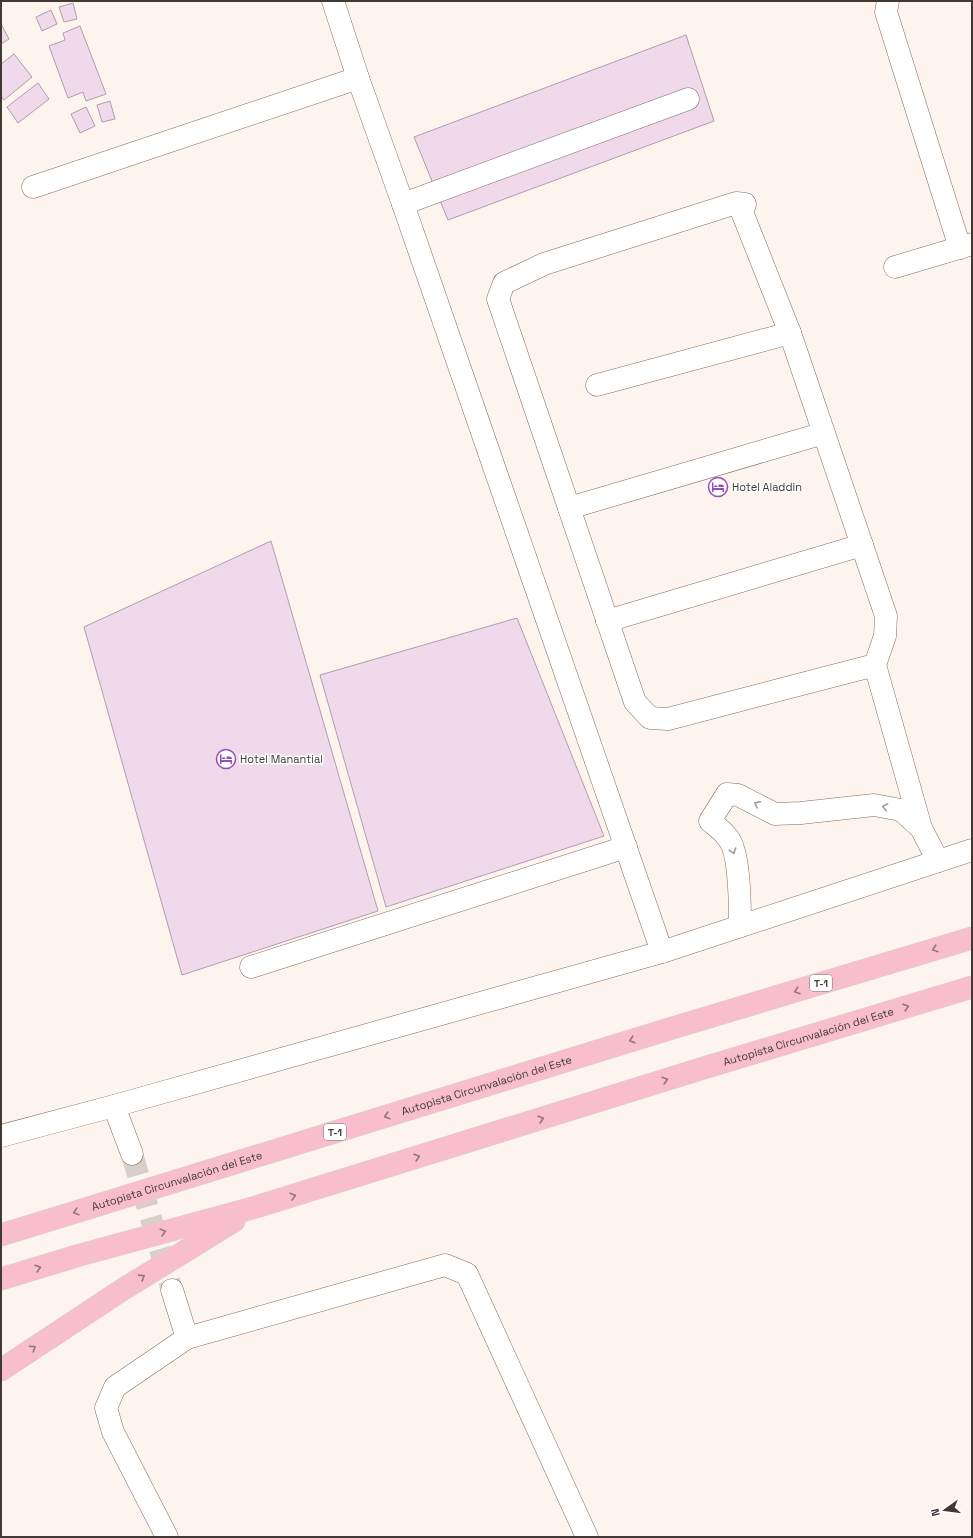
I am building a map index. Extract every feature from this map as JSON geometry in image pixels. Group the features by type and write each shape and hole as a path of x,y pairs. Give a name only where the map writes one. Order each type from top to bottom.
{"highway":[{"name":"Autopista Circunvalación del Este","path":"1,1235 669,1029 972,938"},
{"name":"Autopista Circunvalación del Este","path":"256,1207 972,987"},
{"path":"1,1279 80,1255 256,1207"},
{"path":"1,1370 122,1290 256,1207"}],"street":[{"path":"333,1 358,78 662,952"},
{"path":"888,1 886,12 966,246 895,267"},
{"path":"33,187 358,78"},
{"path":"403,204 688,99"},
{"path":"875,664 668,719 650,718 635,702 498,299 504,283 544,264 736,203 745,204 742,212 790,333 886,616 885,636 875,664 921,828 938,861"},
{"path":"597,385 790,333"},
{"path":"569,508 824,434"},
{"path":"607,621 862,545"},
{"path":"740,926 740,891 736,859 729,838 710,821 727,794 738,794 775,814 802,813 874,805 901,810 921,828"},
{"path":"251,967 626,847"},
{"path":"1,1136 114,1106 662,952 972,850"},
{"path":"114,1106 132,1154"},
{"path":"167,1537 113,1432 106,1408 114,1387 187,1338 446,1265 467,1274 587,1537"},
{"path":"172,1290 187,1338"}],"building":[{"path":"73,3 77,19 64,22 59,7"},
{"path":"51,10 57,24 42,31 36,17"},
{"path":"1,24 9,39 1,44"},
{"path":"80,26 106,94 86,101 83,92 68,98 49,46 65,40 63,33"},
{"path":"686,35 714,121 448,220 414,137"},
{"path":"14,54 32,77 4,100 1,96 1,64"},
{"path":"38,83 49,99 18,123 7,107"},
{"path":"110,101 115,119 102,122 97,105"},
{"path":"86,107 95,126 80,133 71,114"},
{"path":"271,541 378,911 182,975 84,627"},
{"path":"517,618 604,836 386,907 320,675"}],"tunnel":[{"path":"132,1154 172,1290"}],"place":[{"name":"Hotel Aladdin","path":"718,487"},
{"name":"Hotel Manantial","path":"226,759"}]}
